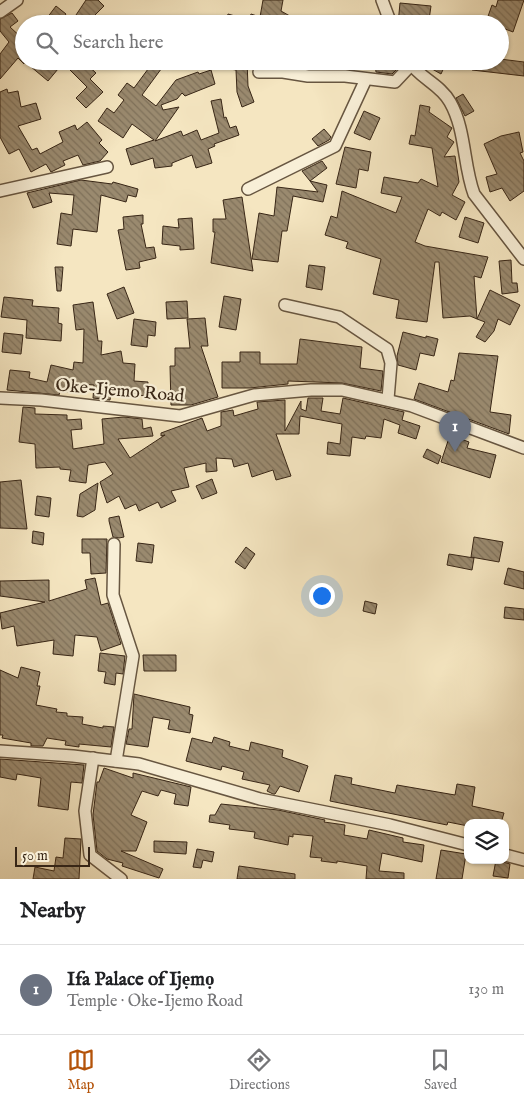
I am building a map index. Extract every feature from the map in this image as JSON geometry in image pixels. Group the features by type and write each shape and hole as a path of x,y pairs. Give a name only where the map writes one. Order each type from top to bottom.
{"street":[{"path":"0,12 17,0"},
{"path":"382,0 388,15"},
{"path":"260,72 283,72 308,76 345,76 395,82 404,70"},
{"path":"419,70 438,86 449,99 458,120 474,194 524,258"},
{"path":"248,189 335,146 366,79"},
{"path":"0,191 107,167"},
{"path":"285,305 339,317 387,349 391,363 388,399"},
{"name":"Oke-Ijemo Road","path":"0,398 41,400 180,416 254,395 311,390 342,390 388,399 524,448"},
{"path":"114,544 113,595 133,656 116,761"},
{"path":"0,751 93,758 161,769 260,799 390,825 464,844"},
{"path":"93,758 85,811 90,855 121,879"},
{"path":"509,856 524,860"}],"building":[{"path":"86,0 98,0 104,6 95,15 76,15"},
{"path":"263,0 283,0 281,11 288,15 260,15"},
{"path":"498,0 524,0 513,32 509,30 509,15 488,15 492,5 496,7"},
{"path":"400,3 431,6 430,15 399,15"},
{"path":"56,6 66,14 65,15 49,15"},
{"path":"12,13 15,17 15,23 10,27 15,32 15,62 0,79 0,54 9,42 0,31 0,19"},
{"path":"509,60 524,62 524,76 472,70 509,70"},
{"path":"35,70 57,70 48,81"},
{"path":"70,70 93,70 96,73 90,79 103,92 86,108 76,98 87,87"},
{"path":"147,70 160,70 142,95 156,106 176,80 198,72 199,74 211,70 215,84 185,96 182,93 177,99 161,105 163,110 179,107 155,141 181,131 183,136 197,130 201,140 219,133 211,101 221,99 224,118 226,117 230,128 236,126 239,135 214,144 215,146 208,149 212,163 196,168 192,155 172,163 172,166 155,168 153,158 131,165 126,149 154,140 132,124 123,138 98,121 107,108 114,113 124,100 118,95 127,83 134,88"},
{"path":"236,70 247,70 248,86 254,102 242,107 237,92"},
{"path":"376,70 396,70 392,74 376,72"},
{"path":"434,70 443,70 441,74"},
{"path":"7,89 8,93 18,91 21,107 36,103 41,119 18,126 32,150 37,148 40,154 63,142 59,132 75,125 77,130 87,122 102,140 99,143 108,152 100,161 83,165 78,155 63,161 65,165 51,172 46,164 31,172 19,149 9,154 0,137 0,92"},
{"path":"463,94 474,111 465,116 456,98"},
{"path":"420,105 430,107 429,112 452,128 447,137 454,142 444,157 455,156 459,182 452,195 465,202 456,220 442,212 440,216 428,209 415,242 425,246 488,257 481,278 474,276 477,319 470,316 443,318 439,262 435,262 427,322 396,318 399,300 373,294 381,259 346,248 348,242 325,235 331,216 337,218 342,191 396,213 402,197 381,193 384,177 418,183 421,179 438,187 432,148 409,144 411,135 415,136"},
{"path":"364,111 380,118 370,140 354,133"},
{"path":"324,129 331,137 318,146 312,139"},
{"path":"519,132 523,152 520,153 524,161 524,191 510,201 502,188 490,192 486,177 497,174 484,144 501,136"},
{"path":"345,147 371,152 368,171 359,169 356,188 336,184"},
{"path":"322,161 327,168 310,181 302,171"},
{"path":"81,180 112,184 113,182 138,189 136,197 128,195 126,202 101,195 97,232 73,229 71,246 57,244 61,213 72,215 74,195 49,193 52,202 33,208 27,193"},
{"path":"310,181 327,185 323,202 293,196 287,231 282,231 278,262 252,259 259,213 274,216 277,187 318,192"},
{"path":"242,197 253,271 211,263 215,232 213,232 213,219 226,219 223,200"},
{"path":"143,215 143,224 141,224 146,248 154,247 156,258 139,262 140,268 126,270 118,230 124,229 123,217"},
{"path":"465,217 484,223 478,243 459,237"},
{"path":"192,218 194,249 180,250 180,246 162,244 163,226 179,228 178,219"},
{"path":"511,260 512,283 517,283 518,292 502,294 499,261"},
{"path":"309,265 325,267 322,290 306,287"},
{"path":"55,267 63,267 61,291 57,291"},
{"path":"124,287 134,313 117,319 107,294"},
{"path":"490,290 520,305 510,325 498,319 494,331 485,342 476,337 485,322 477,319"},
{"path":"224,296 241,299 236,330 219,327"},
{"path":"4,297 33,300 32,306 59,308 58,323 62,324 61,341 26,338 27,320 1,317"},
{"path":"187,301 188,318 167,319 166,302"},
{"path":"93,302 98,341 102,341 101,355 121,351 123,363 135,364 134,381 148,382 147,396 111,393 110,400 93,398 94,385 79,384 71,384 70,392 60,391 59,395 7,390 10,370 30,372 29,378 47,382 51,365 73,370 74,362 83,363 84,329 76,330 73,305"},
{"path":"205,318 208,346 201,346 218,397 191,405 171,405 170,366 175,366 175,348 190,348 187,319"},
{"path":"134,319 156,322 155,336 148,335 147,347 131,345"},
{"path":"403,332 438,339 434,356 420,353 416,370 398,365 397,356"},
{"path":"4,333 23,335 21,354 2,352"},
{"path":"300,339 362,347 360,368 383,371 381,391 342,383 288,381 288,384 250,388 222,388 222,362 240,362 240,352 260,352 260,364 297,364"},
{"path":"459,353 498,356 490,412 511,415 509,434 414,399 419,383 448,392 451,380 454,381"},
{"path":"308,398 323,398 321,411 340,414 343,398 404,412 402,420 420,426 416,439 398,433 400,425 384,419 381,438 366,436 365,439 352,437 350,456 327,454 328,442 340,444 342,424 300,416 299,434 276,434 291,476 276,480 273,470 252,477 248,463 234,467 232,459 216,458 217,471 206,472 206,463 184,468 189,487 171,491 176,501 161,508 158,502 139,511 136,504 125,509 119,496 107,503 100,482 113,474 105,462 88,465 86,483 69,481 71,470 60,469 60,467 36,468 35,444 19,442 23,407 35,408 35,414 67,415 67,420 81,419 82,429 71,430 73,449 104,444 102,419 124,417 142,419 143,429 151,427 153,436 118,439 130,458 165,435 161,436 161,433 202,418 207,431 221,426 221,412 233,410 234,416 258,409 257,402 285,400 285,431 301,401 301,409 306,411"},
{"path":"450,435 469,442 467,448 496,455 490,478 441,462"},
{"path":"427,449 441,456 438,464 423,457"},
{"path":"212,479 217,493 202,499 196,486"},
{"path":"21,480 27,529 0,528 0,482"},
{"path":"98,483 95,510 83,517 77,516 80,494"},
{"path":"37,496 51,498 49,517 35,515"},
{"path":"119,516 124,537 119,538 113,537 109,518"},
{"path":"33,531 44,533 43,545 32,543"},
{"path":"474,537 503,542 499,562 471,557"},
{"path":"82,539 107,539 106,573 91,574 90,553 82,553"},
{"path":"138,543 154,545 152,563 136,561"},
{"path":"246,547 255,554 245,569 235,562"},
{"path":"449,554 474,558 472,570 447,565"},
{"path":"508,568 524,572 524,589 504,584"},
{"path":"95,578 101,605 108,603 121,644 101,651 97,637 75,635 73,656 53,654 54,640 17,646 14,626 2,629 0,613 45,602 0,596 0,581 49,580 49,601 87,589 85,580"},
{"path":"365,601 377,604 375,614 363,611"},
{"path":"505,607 524,609 524,620 504,618"},
{"path":"100,653 125,656 123,674 116,673 115,685 104,683 106,672 98,671"},
{"path":"143,655 176,655 176,671 144,671"},
{"path":"21,667 40,672 37,686 40,686 36,705 57,709 56,712 67,713 67,716 83,717 82,724 103,728 103,726 114,727 111,747 79,744 79,747 65,745 66,741 47,738 43,746 31,746 31,743 2,738 3,735 0,735 0,670 18,678"},
{"path":"134,694 190,707 189,714 193,715 190,733 168,729 170,720 153,717 148,747 126,744 129,729 132,729"},
{"path":"214,737 230,742 229,746 249,751 251,742 283,750 282,757 308,766 299,792 280,786 275,794 273,794 267,791 270,785 242,779 244,772 222,766 221,770 186,761 192,738 212,743"},
{"path":"0,759 84,765 82,783 71,782 68,810 38,806 41,778 17,774 16,780 0,777"},
{"path":"104,768 133,778 133,773 191,787 188,806 174,804 176,794 161,790 158,796 142,791 131,815 147,822 136,851 121,851 163,869 159,878 122,866 123,863 107,859 97,851 93,815 97,782 99,782"},
{"path":"335,775 352,778 351,784 395,793 397,785 455,795 457,784 475,787 472,806 504,813 502,819 464,819 464,825 448,822 447,825 330,801"},
{"path":"221,804 278,810 325,820 324,822 345,825 344,835 367,839 369,830 403,838 403,842 424,845 422,862 382,853 379,871 404,873 404,879 366,879 367,866 337,861 337,863 321,861 322,858 310,857 313,836 293,834 293,837 289,836 288,845 254,838 255,832 229,829 230,825 209,822 210,815 215,815"},
{"path":"65,838 81,839 79,879 33,879 35,867 54,871 56,857 63,858"},
{"path":"154,841 187,842 186,854 154,852"},
{"path":"197,849 214,852 212,862 203,860 201,868 193,867"},
{"path":"441,850 464,854 462,879 436,879"},
{"path":"495,864 510,864 508,878 493,876"},
{"path":"239,866 295,874 295,879 237,879"}],"place":[{"name":"Ifa Palace of Ijẹmọ","path":"455,452"}]}
